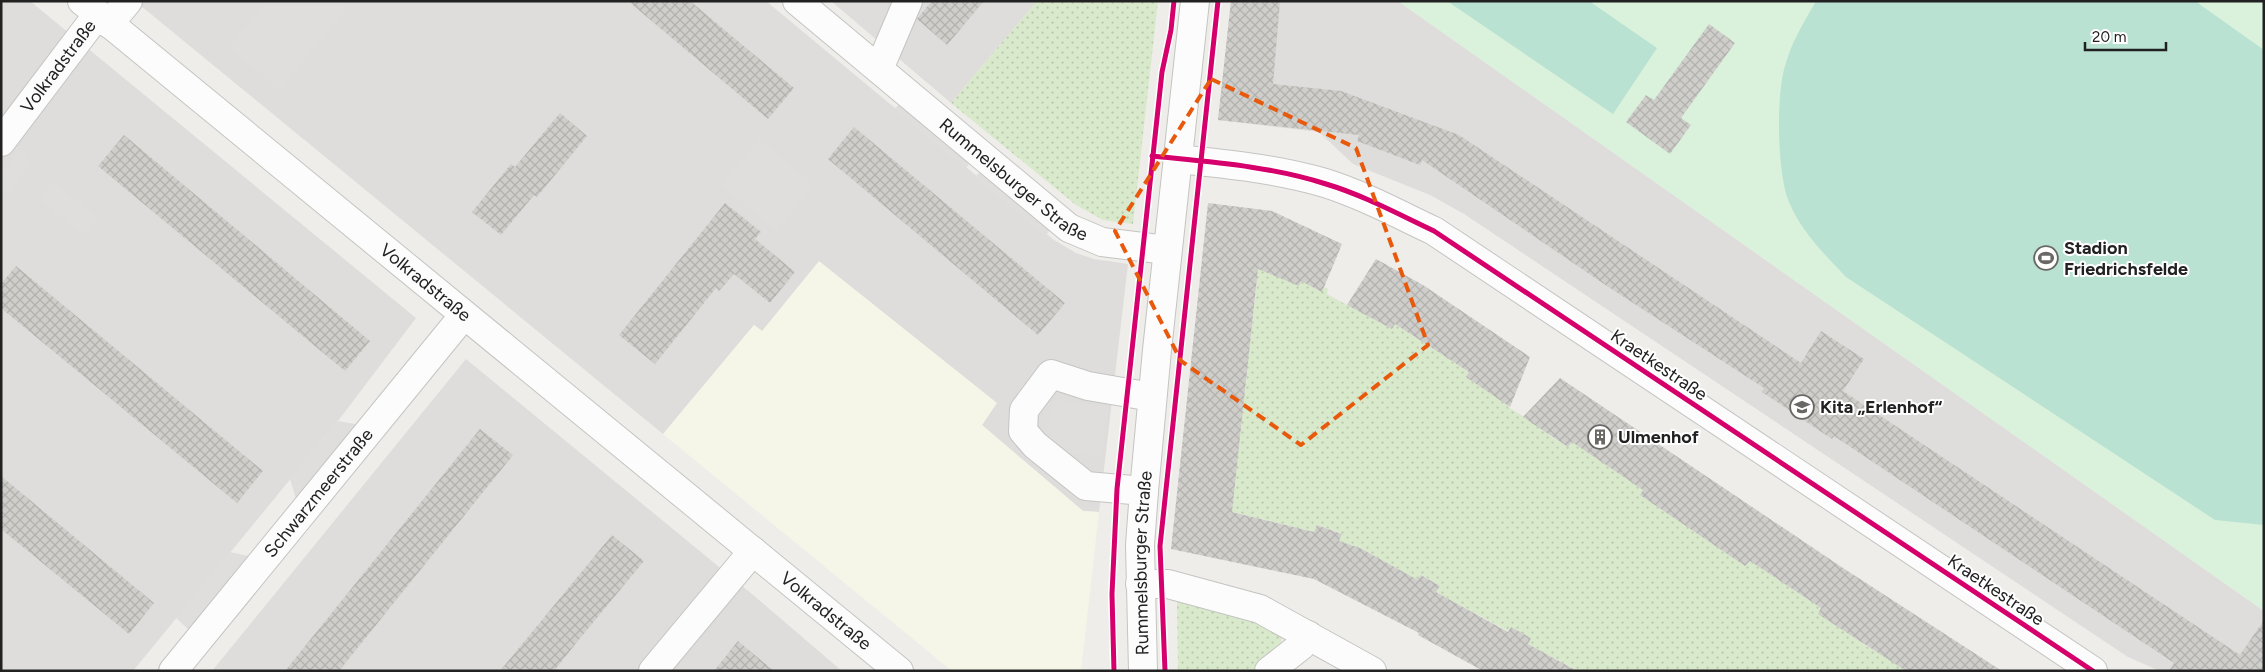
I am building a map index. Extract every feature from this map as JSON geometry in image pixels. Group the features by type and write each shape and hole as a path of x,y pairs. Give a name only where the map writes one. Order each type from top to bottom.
{"street":[{"path":"96,13 128,1"},
{"name":"Rummelsburger Straße","path":"797,1 1069,228 1102,242 1167,250"},
{"path":"879,69 908,1"},
{"name":"Rummelsburger Straße","path":"1143,671 1140,584 1144,492 1167,250 1195,1"},
{"name":"Volkradstraße","path":"1,142 96,13 899,671"},
{"name":"Kraetkestraße","path":"1178,159 1275,170 1324,183 1360,195 1434,231 2093,671"},
{"name":"Schwarzmeerstraße","path":"174,671 464,315"},
{"path":"1144,492 1086,486 1034,445 1023,431 1024,410 1051,374 1088,386 1152,397"},
{"path":"652,671 753,551"},
{"path":"1140,584 1168,584 1260,609 1372,671"},
{"path":"1269,671 1301,646 1308,635"}],"highlighted area":[{"path":"1211,79 1356,148 1428,345 1301,445 1181,361 1115,231"}],"shaded area":[{"path":"1,1 30,1 416,318 338,421 133,671 1,671"},
{"path":"135,1 766,1 1054,240 1076,253 1094,259 1128,264 1099,512 1083,511 982,425 996,403 762,331 754,325 663,434"},
{"path":"267,1 342,1 348,7 280,90 229,47"},
{"path":"831,1 1037,1 951,103"},
{"path":"1231,1 1398,1 2264,611 2264,671 2160,671 2128,657 1464,214 1430,195 1353,164 1319,132 1218,120"},
{"path":"900,103 971,162 965,169 894,110"},
{"path":"759,139 814,185 776,231 721,185"},
{"path":"19,150 33,162 1,203 1,174"},
{"path":"981,171 1051,229 1045,236 975,177"},
{"path":"52,181 99,218 84,236 38,199"},
{"path":"819,261 997,403 982,425 1083,511 1099,512 1081,671 952,671 663,434 754,325 762,331"},
{"path":"466,359 752,594 842,671 212,671"},
{"path":"1053,400 1108,407 1102,456 1063,452 1047,438"},
{"path":"338,421 361,425 297,502 290,479"},
{"path":"230,552 253,557 189,633 188,629 176,618"}],"green space":[{"path":"1037,1 1158,1 1133,224 1103,220 1076,205 951,103"},
{"name":"Stadion Friedrichsfelde","path":"1398,1 2264,1 2264,611"},
{"path":"1447,1 1589,1 1657,48 1613,114"},
{"name":"Stadion Friedrichsfelde","path":"1816,1 2195,1 2264,50 2264,525 2215,520 1846,277 1821,251 1800,223 1789,202 1782,173 1779,134 1780,96 1785,66 1794,41"},
{"path":"1248,256 1299,286 1302,278 1328,289 1327,294 1347,305 1351,299 1374,313 1372,318 1392,329 1395,324 1469,372 1466,377 1484,389 1511,401 1508,407 1526,418 1552,429 1550,436 1568,447 1572,442 1643,490 1640,495 1745,566 1750,561 1821,608 1819,614 1836,626 1864,637 1861,643 1880,654 1883,650 1907,665 1905,671 1577,671 1528,644 1530,638 1511,627 1508,631 1436,592 1440,586 1422,575 1418,580 1360,548 1339,541 1341,533 1317,525 1314,532 1221,509 1235,482 1242,417 1239,394 1245,394 1247,373 1243,372 1249,350 1257,283"},
{"path":"1177,599 1270,624 1280,635 1282,641 1275,653 1251,671 1178,671"}],"building":[{"path":"628,1 690,1 794,88 768,119"},
{"path":"932,1 984,1 947,45 917,19"},
{"path":"1231,1 1280,1 1273,84 1341,91 1459,135 1801,363 1821,331 1864,359 1843,391 2240,655 2264,620 2264,671 2169,671 2174,663 1834,436 1832,439 1811,425 1762,392 1764,388 1607,286 1422,160 1420,165 1357,141 1359,135 1218,120"},
{"path":"1709,24 1735,43 1681,118 1691,125 1670,154 1626,122 1646,95 1654,100"},
{"path":"560,113 587,136 537,197 534,195 501,235 472,212 511,164 515,167"},
{"path":"854,127 1065,303 1038,335 828,159"},
{"path":"124,135 370,341 345,371 98,166"},
{"path":"725,203 761,232 755,239 795,272 770,303 734,274 719,291 716,288 655,364 619,335"},
{"path":"1208,203 1272,211 1342,244 1322,292 1301,281 1299,286 1258,269 1232,512 1314,532 1317,525 1342,534 1339,541 1360,548 1418,580 1421,575 1440,586 1436,592 1508,632 1511,627 1531,638 1528,644 1577,671 1483,671 1418,635 1419,633 1314,579 1171,549"},
{"path":"1376,259 1423,285 1530,357 1510,407 1466,377 1469,372 1395,324 1392,329 1347,305"},
{"path":"16,266 263,471 237,503 1,308 1,284"},
{"path":"1560,378 1843,568 2002,671 1906,671 1818,614 1821,608 1750,561 1745,566 1640,495 1643,490 1572,442 1568,447 1523,417"},
{"path":"480,429 513,455 339,671 285,671"},
{"path":"1,476 154,603 129,634 1,529"},
{"path":"612,535 644,561 554,671 500,671"},
{"path":"738,641 774,671 714,671"}],"cycle path":[{"path":"1114,671 1112,594 1117,489 1162,72 1171,30 1174,1"},
{"path":"1165,671 1160,546 1218,1"},
{"path":"1152,156 1262,169 1305,178 1380,205 1434,231 2093,671"}],"place":[{"name":"Stadion Friedrichsfelde","path":"2046,258"},
{"name":"Kita „Erlenhof“","path":"1802,407"},
{"name":"Ulmenhof","path":"1600,437"}]}
